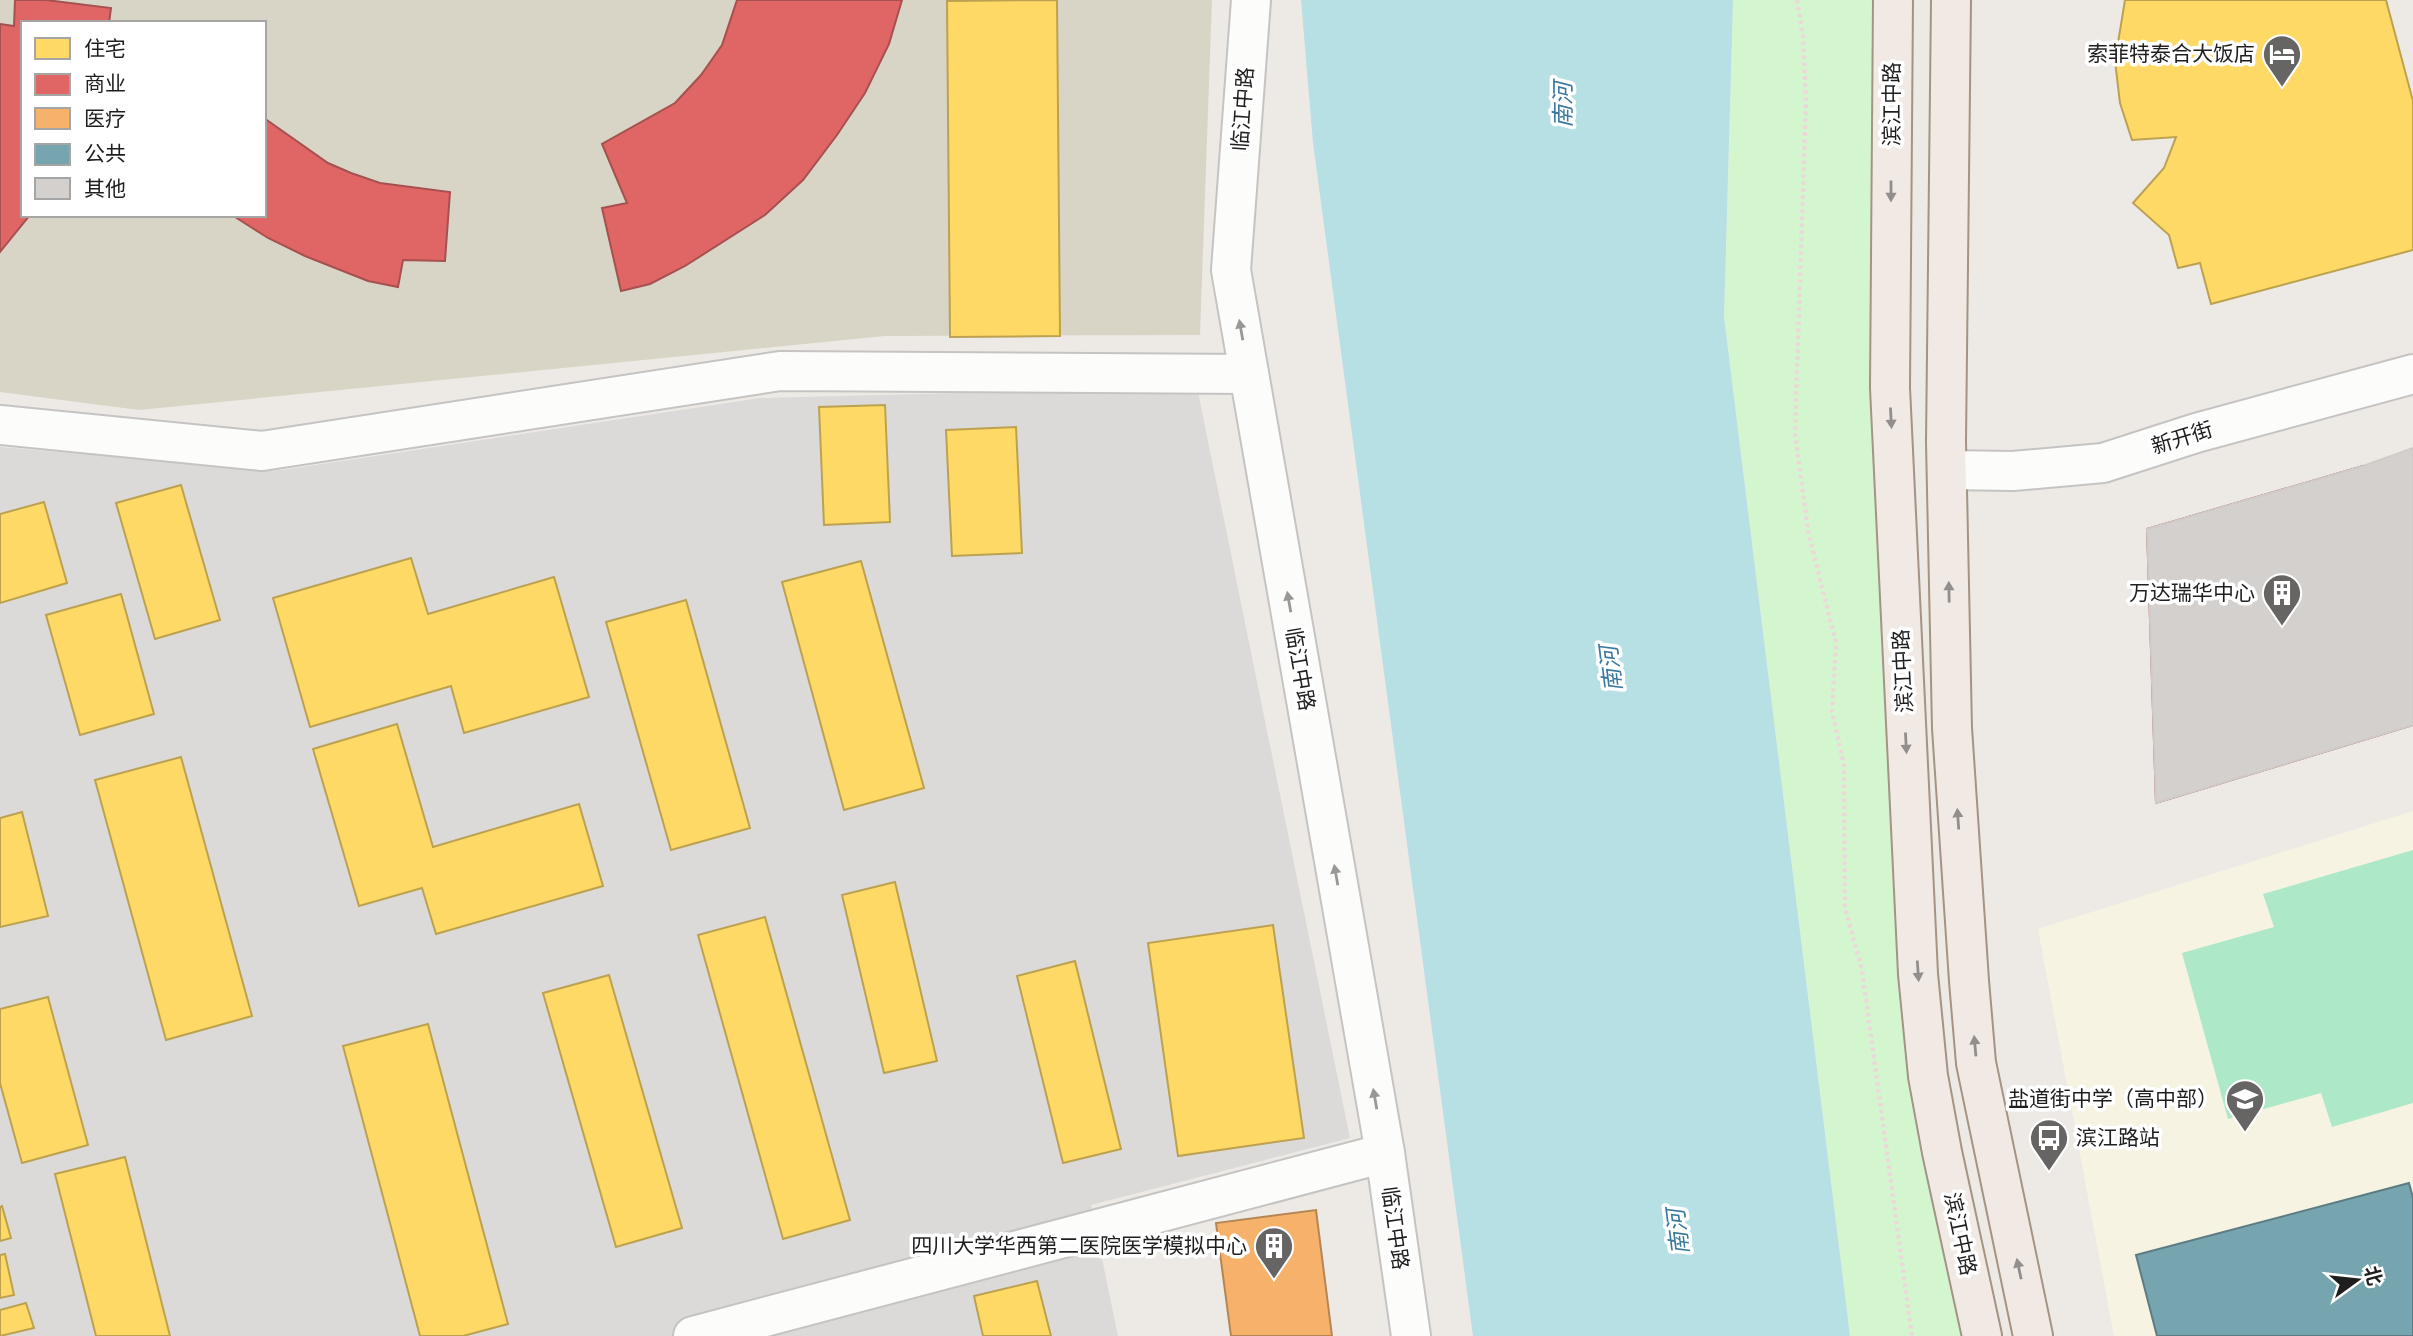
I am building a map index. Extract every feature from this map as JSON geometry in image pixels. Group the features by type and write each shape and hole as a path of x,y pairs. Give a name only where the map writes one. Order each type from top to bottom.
{"main road":[{"name":"滨江中路","path":"1893,0 1890,388 1918,974 1928,1076 1982,1336"},
{"path":"1951,0 1947,470 1952,728 1976,1063 2033,1336"}],"street":[{"name":"临江中路","path":"1251,0 1231,270 1385,1153 1411,1336"},
{"path":"0,425 262,452 779,371 1249,374"},
{"name":"新开街","path":"1947,470 2013,471 2103,463 2196,433 2413,374"},
{"path":"693,1336 1385,1153"}],"path":[{"path":"1797,0 1803,37 1806,100 1795,433 1808,531 1836,643 1832,710 1844,766 1845,906 1862,970 1912,1336"}],"shaded area":[{"path":"0,0 1212,0 1200,335 885,336 139,410 0,392"},
{"path":"1197,387 1350,1138 1091,1205 1118,1336 0,1336 0,447 282,470 760,398"},
{"name":"盐道街中学（高中部）","path":"2413,811 2413,1336 2114,1336 2038,929"}],"green space":[{"path":"1733,0 1875,0 1877,478 1916,1120 1962,1336 1850,1336 1724,317"},
{"path":"2413,850 2413,1103 2332,1127 2321,1093 2228,1119 2182,953 2274,927 2263,894"}],"water":[{"name":"南河","path":"1301,0 1733,0 1724,317 1850,1336 1473,1336 1313,143"}],"building: 住宅":[{"path":"1057,0 1060,336 950,337 947,1"},
{"path":"2125,0 2386,0 2413,101 2413,250 2211,304 2200,263 2178,268 2169,235 2133,203 2164,168 2176,137 2132,140 2120,103 2115,61"},
{"path":"885,405 890,522 824,525 819,407"},
{"path":"1016,427 1022,553 952,556 946,430"},
{"path":"181,485 220,620 155,639 116,503"},
{"path":"44,502 67,583 0,603 0,514"},
{"path":"411,558 428,614 554,577 589,697 464,733 451,686 310,727 273,598"},
{"path":"861,561 924,788 844,810 782,582"},
{"path":"121,594 154,714 80,735 46,615"},
{"path":"686,600 750,828 671,850 606,622"},
{"path":"397,724 433,847 579,804 603,886 436,934 422,888 359,906 313,749"},
{"path":"181,757 252,1016 166,1040 95,780"},
{"path":"22,812 48,916 0,927 0,818"},
{"path":"895,882 937,1061 884,1073 842,895"},
{"path":"765,917 850,1220 783,1239 698,935"},
{"path":"1273,925 1304,1138 1178,1156 1148,943"},
{"path":"1075,961 1121,1149 1063,1163 1017,976"},
{"path":"609,975 682,1228 616,1247 543,993"},
{"path":"48,997 88,1145 22,1163 0,1083 0,1009"},
{"path":"428,1024 508,1324 463,1336 420,1336 343,1046"},
{"path":"125,1157 170,1336 96,1336 55,1174"},
{"path":"2,1206 11,1238 0,1241 0,1207"},
{"path":"5,1254 14,1295 0,1298 0,1255"},
{"path":"1037,1281 1051,1336 983,1336 974,1296"},
{"path":"26,1303 34,1328 0,1336 0,1310"}],"building: 商业":[{"path":"15,0 46,0 111,8 109,21 21,21 21,217 28,217 0,252 0,24 14,26"},
{"path":"737,0 902,0 889,44 865,93 803,180 765,215 685,266 650,284 621,291 602,208 627,203 602,144 675,103 701,75 722,45"},
{"path":"266,119 328,163 351,173 380,183 450,192 445,261 403,260 398,287 368,281 268,238 235,217 266,217"},
{"name":"万达瑞华中心","path":"2363,466 2413,643 2413,725 2156,803 2147,529"}],"building: 医疗":[{"name":"四川大学华西第二医院医学模拟中心","path":"1316,1210 1332,1336 1231,1336 1216,1223"}],"building: 公共":[{"path":"2409,1183 2413,1198 2413,1336 2157,1336 2136,1255"}],"building: 其他":[{"name":"万达瑞华中心","path":"2413,448 2413,725 2156,803 2147,529 2363,466"}],"place":[{"name":"索菲特泰合大饭店","path":"2282,88"},
{"name":"万达瑞华中心","path":"2282,627"},
{"name":"盐道街中学（高中部）","path":"2245,1133"},
{"name":"滨江路站","path":"2049,1172"},
{"name":"四川大学华西第二医院医学模拟中心","path":"1274,1280"}]}
